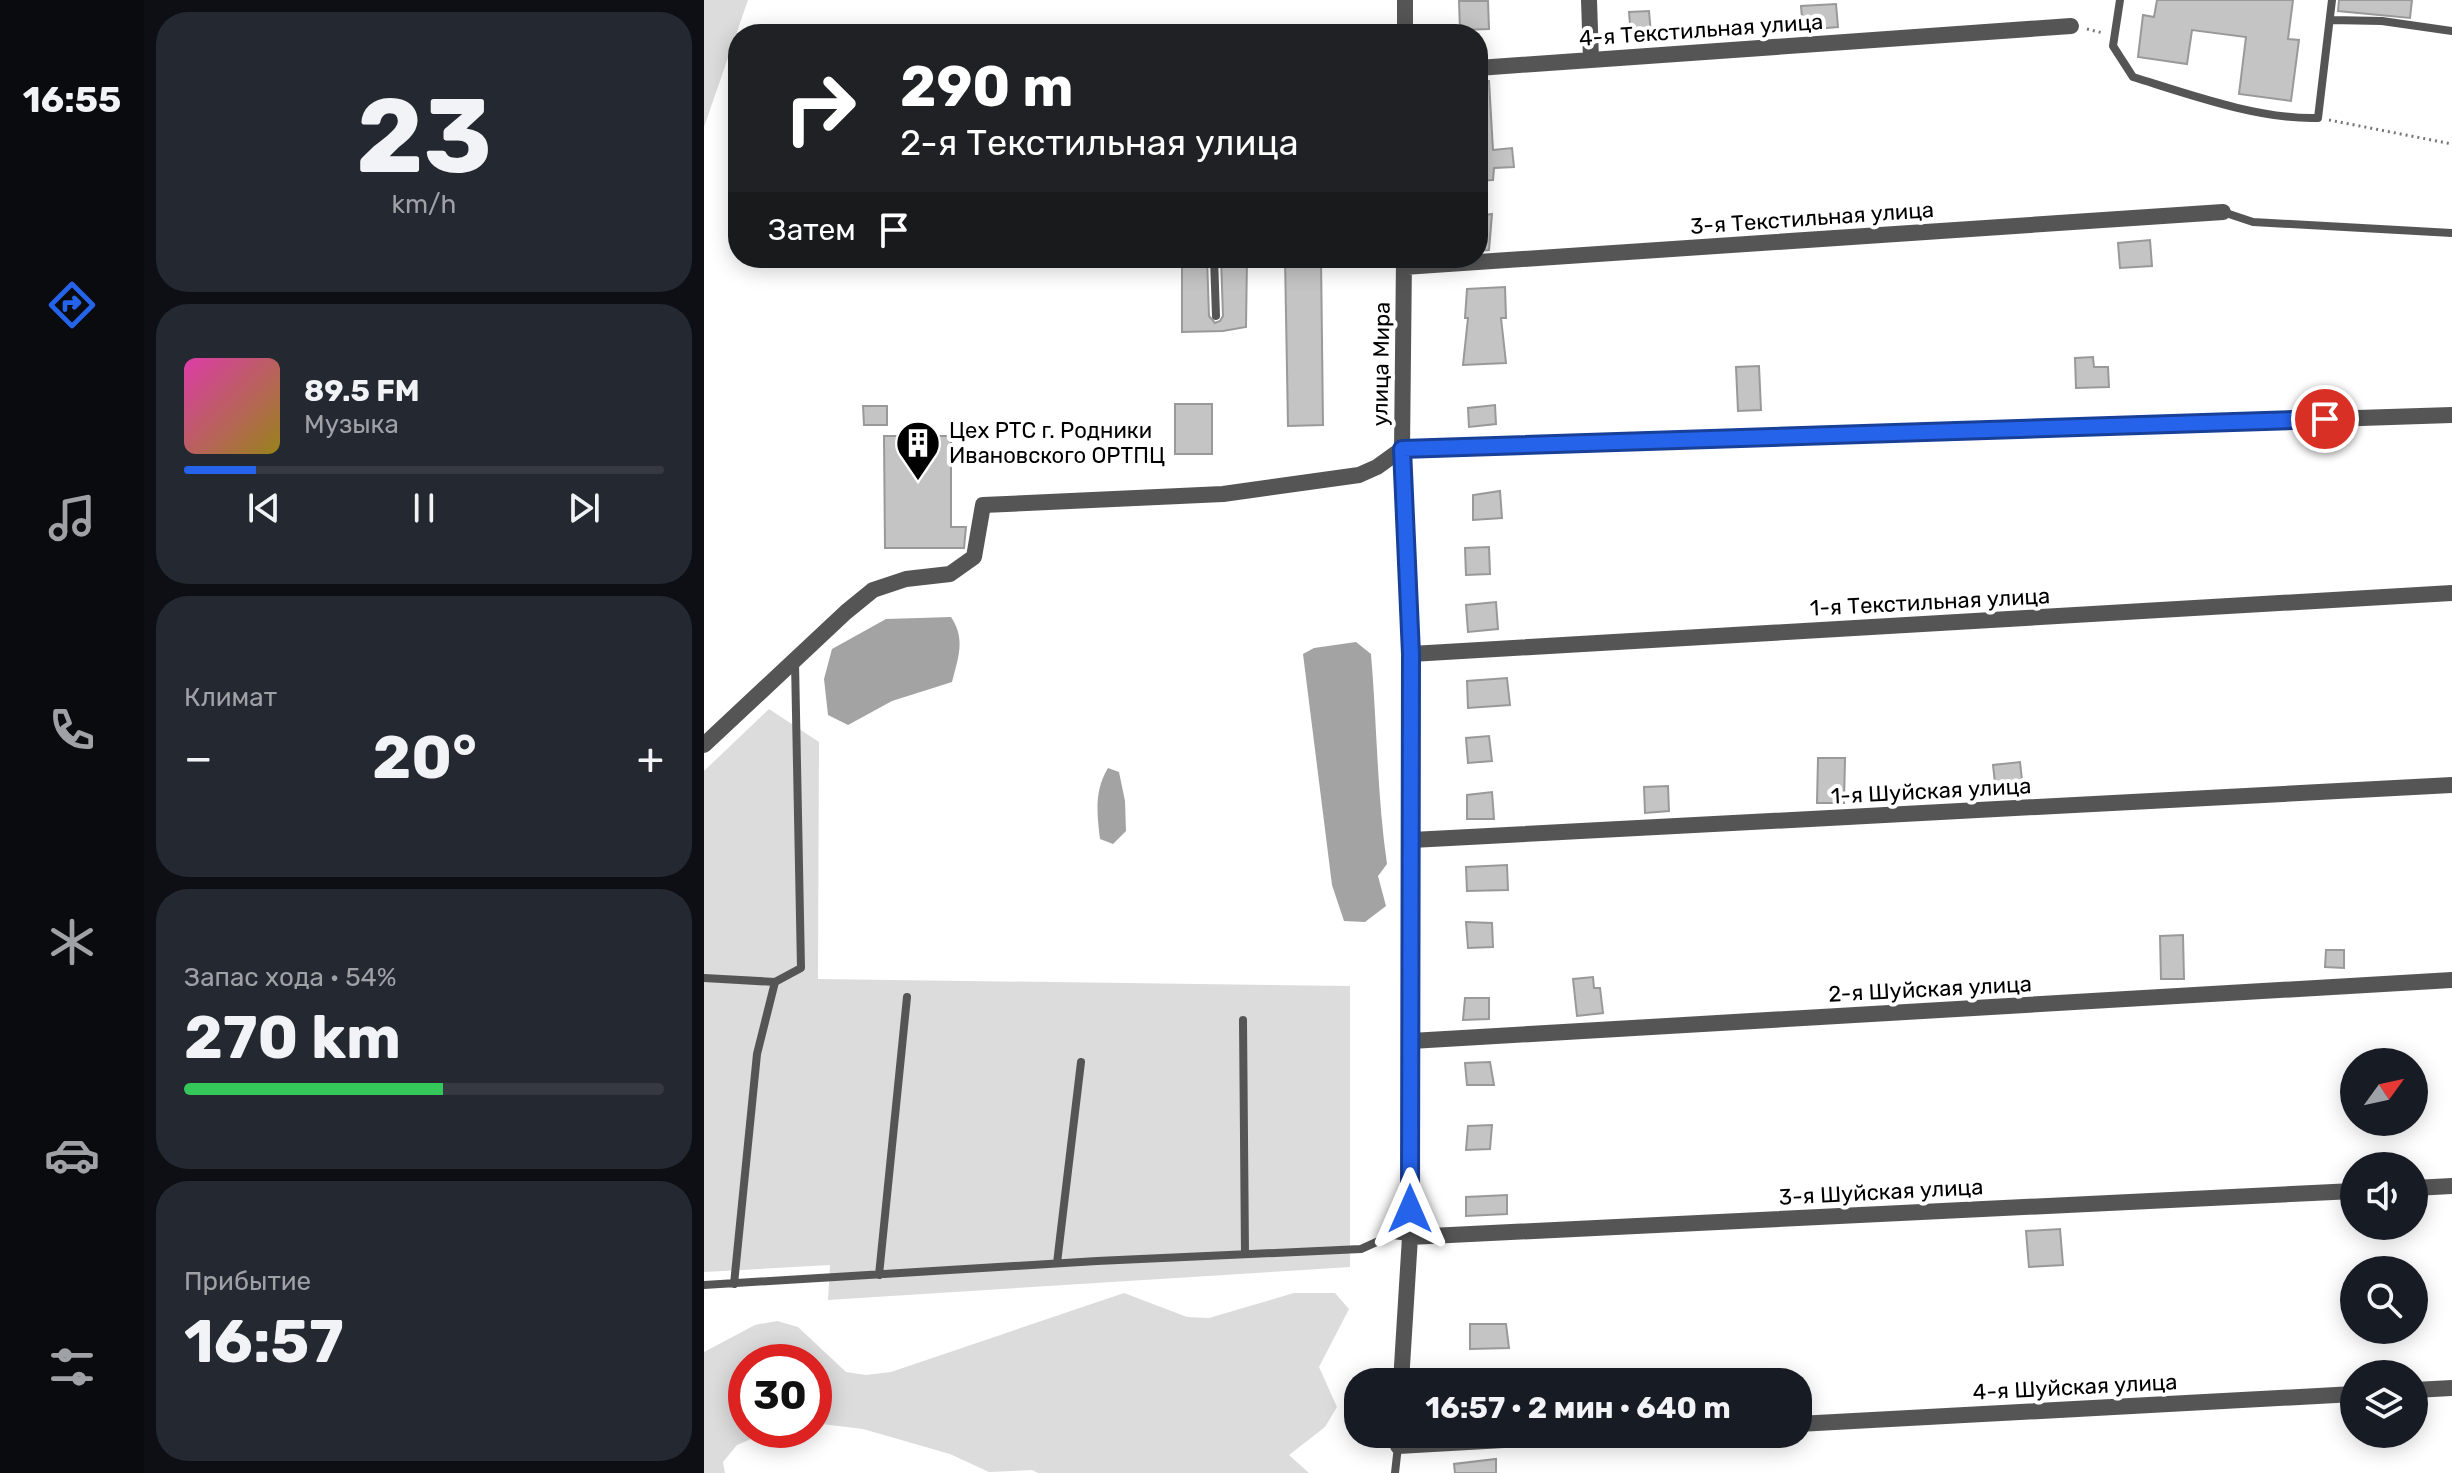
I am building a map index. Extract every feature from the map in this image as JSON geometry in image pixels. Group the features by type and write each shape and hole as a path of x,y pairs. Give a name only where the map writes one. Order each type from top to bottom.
{"street":[{"path":"1405,0 1405,24"},
{"path":"1589,0 1591,60"},
{"name":"4-я Текстильная улица","path":"1488,67 2071,26"},
{"name":"3-я Текстильная улица","path":"1488,257 2223,212"},
{"name":"улица Мира","path":"1402,1368 1410,1237 1412,840 1411,654 1402,449 1404,268"},
{"path":"704,745 873,590 906,579 950,574 974,557 983,505 1223,494 1359,475 1377,467 1402,449 2452,415"},
{"name":"1-я Текстильная улица","path":"1411,654 2452,593"},
{"name":"1-я Шуйская улица","path":"1412,840 2452,785"},
{"name":"2-я Шуйская улица","path":"1411,1041 2452,980"},
{"path":"2428,1187 2452,1186"},
{"name":"3-я Шуйская улица","path":"1410,1237 2340,1192"},
{"path":"2428,1389 2452,1388"},
{"name":"4-я Шуйская улица","path":"1812,1423 2340,1395"}],"lane":[{"path":"2120,0 2113,46 2133,77 2224,104 2301,119 2318,118 2332,0"},
{"path":"2331,20 2382,21 2452,31"},
{"path":"2223,212 2253,222 2452,233"},
{"path":"1214,268 1216,316"},
{"path":"704,978 775,982 801,968 795,661"},
{"path":"734,1284 757,1054 775,982"},
{"path":"879,1275 907,997"},
{"path":"1243,1020 1245,1254"},
{"path":"1057,1263 1081,1062"},
{"path":"704,1285 1057,1263 1361,1249 1392,1235 1410,1237"},
{"path":"1395,1473 1397,1448"}],"path":[{"path":"2071,26 2114,35"},
{"path":"2318,118 2452,144"}],"shaded area":[{"path":"704,0 748,0 740,24 728,24 728,58 704,127"},
{"path":"951,617 959,641 952,682 892,701 848,725 828,715 824,679 832,649 886,619"},
{"path":"1356,642 1371,654 1387,864 1378,876 1386,906 1365,922 1344,921 1332,885 1303,654 1314,648"},
{"path":"769,709 819,742 818,979 1350,986 1350,1267 828,1300 830,1265 704,1272 704,771"},
{"path":"1108,768 1119,772 1125,801 1126,831 1113,844 1100,839 1098,821 1099,794"},
{"path":"1124,1293 1187,1317 1209,1318 1294,1293 1335,1293 1349,1309 1319,1367 1337,1407 1325,1427 1289,1455 1309,1473 989,1472 950,1454 863,1429 832,1425 832,1359 846,1372 866,1375 891,1372"},
{"path":"777,1321 798,1327 816,1344 728,1344 728,1448 735,1448 723,1462 725,1473 704,1473 704,1352 755,1325"}],"building":[{"path":"2157,0 2293,0 2288,39 2299,40 2291,101 2239,94 2246,37 2192,30 2187,64 2138,57 2143,15 2154,17"},
{"path":"2339,0 2412,0 2410,18 2338,11"},
{"path":"1459,1 1488,1 1489,29 1488,24 1460,24"},
{"path":"1836,4 1838,27 1803,30 1801,6"},
{"path":"1649,11 1651,34 1631,36 1629,12"},
{"path":"1488,81 1493,150 1512,148 1514,167 1494,168 1493,180 1488,180"},
{"path":"1492,214 1488,250 1488,215"},
{"path":"2150,240 2152,266 2120,268 2118,243"},
{"path":"1182,268 1207,268 1209,316 1215,323 1223,316 1221,268 1247,268 1246,327 1182,332"},
{"path":"1285,268 1321,268 1323,425 1288,426"},
{"path":"1505,287 1506,318 1501,318 1506,363 1463,365 1468,318 1465,318 1467,289"},
{"path":"2093,357 2094,367 2108,367 2109,387 2076,388 2075,358"},
{"path":"1759,366 1761,410 1738,411 1736,367"},
{"path":"1175,404 1212,404 1212,454 1175,454"},
{"path":"1495,405 1496,424 1469,427 1468,408"},
{"path":"863,406 887,406 887,425 864,425"},
{"name":"Цех РТС г. Родники Ивановского ОРТПЦ","path":"884,436 951,436 951,527 966,527 964,548 885,548"},
{"path":"1500,491 1502,518 1473,520 1473,495"},
{"path":"1489,547 1490,574 1466,575 1465,548"},
{"path":"1496,602 1498,629 1468,632 1466,605"},
{"path":"1507,678 1510,705 1468,708 1467,681"},
{"path":"1489,736 1492,761 1468,763 1466,738"},
{"path":"1818,758 1845,758 1844,803 1817,803"},
{"path":"2020,762 2023,789 1996,792 1993,765"},
{"path":"1668,786 1669,811 1645,813 1644,787"},
{"path":"1492,792 1494,819 1467,819 1467,795"},
{"path":"1507,865 1508,890 1467,891 1466,867"},
{"path":"1466,922 1492,923 1493,947 1468,948"},
{"path":"2183,935 2184,979 2161,979 2160,936"},
{"path":"2326,950 2344,950 2344,968 2325,967"},
{"path":"1593,977 1594,988 1600,988 1603,1013 1577,1016 1573,979"},
{"path":"1465,998 1489,998 1489,1019 1463,1020"},
{"path":"1490,1062 1494,1085 1467,1085 1465,1063"},
{"path":"1492,1125 1490,1149 1466,1150 1468,1126"},
{"path":"1507,1195 1507,1214 1466,1216 1466,1197"},
{"path":"2060,1229 2063,1265 2029,1267 2026,1231"},
{"path":"1470,1324 1506,1324 1509,1348 1470,1349"},
{"path":"1496,1459 1496,1473 1455,1473 1454,1464"}],"place":[{"name":"Цех РТС г. Родники Ивановского ОРТПЦ","path":"918,482"}],"route":[{"path":"1410,1209 1411,654 1402,449 2325,419"}]}
